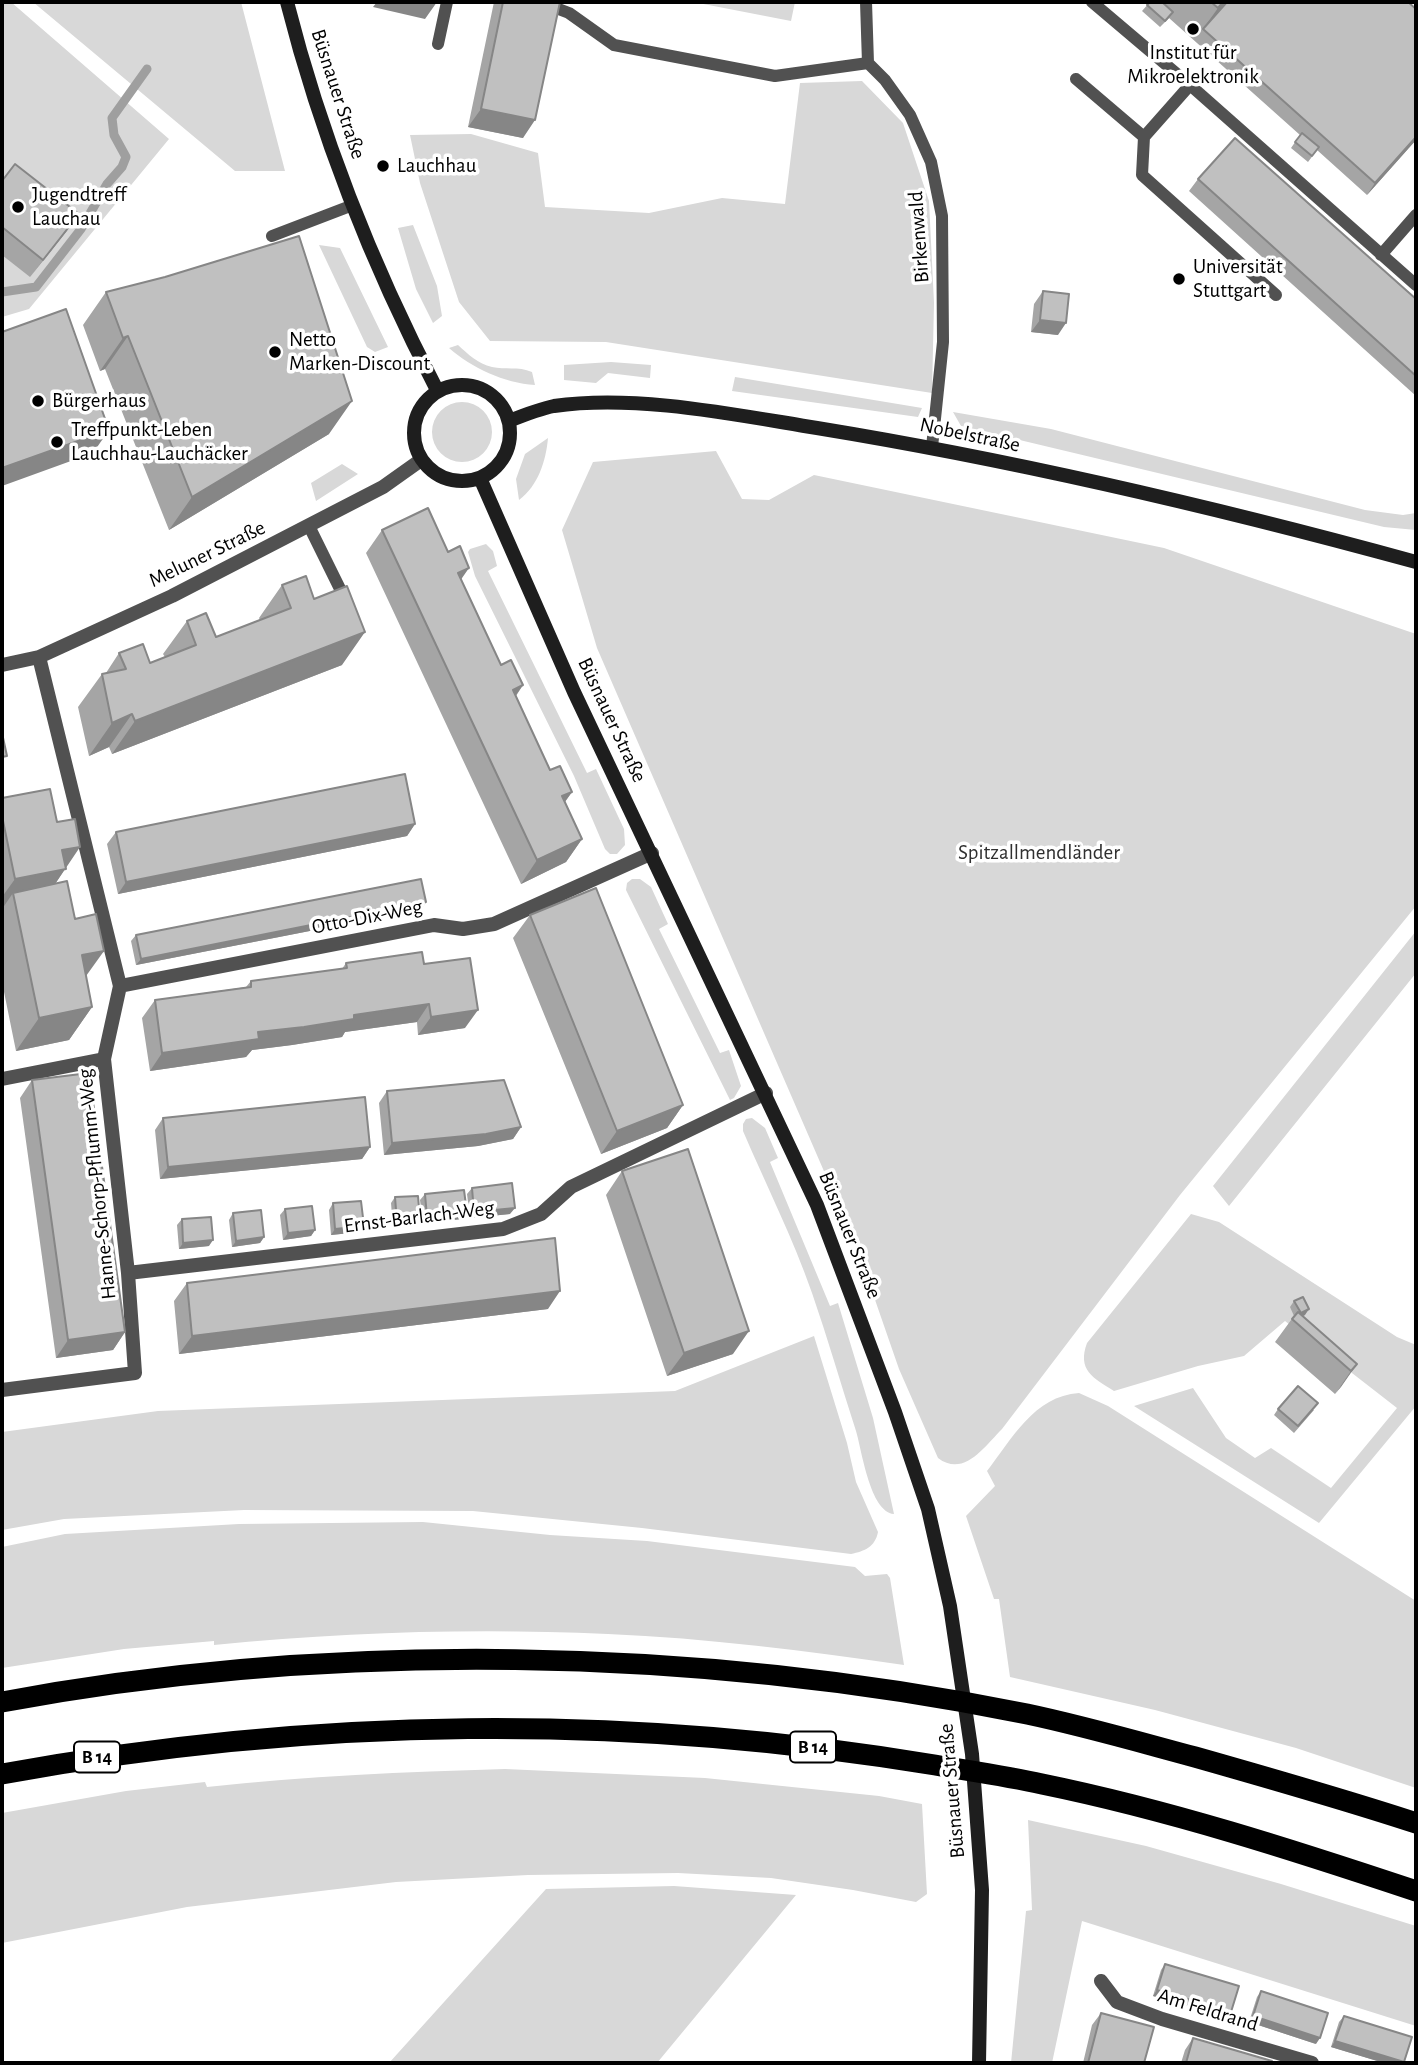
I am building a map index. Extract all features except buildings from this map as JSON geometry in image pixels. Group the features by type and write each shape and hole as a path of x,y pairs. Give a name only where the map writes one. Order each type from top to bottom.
{"highway":[{"path":"2,1702 128,1682 210,1673 382,1663 537,1660 803,1677 1026,1714 1105,1731 1301,1786 1416,1823"},
{"name":"B 14","path":"2,1774 159,1748 370,1731 556,1728 718,1737 809,1746 1039,1783 1194,1822 1314,1857 1416,1891"}],"street":[{"name":"Büsnauer Straße","path":"288,2 310,85 353,205 402,319 438,390"},
{"path":"466,384 481,388 503,407 509,421 511,434 502,461 480,478 447,480 433,472 421,460 415,445 413,429 416,414 425,401 438,390 452,385 466,384"},
{"name":"Nobelstraße","path":"509,421 556,406 606,404 657,406 750,418 932,447 1281,525 1416,562"},
{"name":"Meluner Straße","path":"2,665 40,657 172,596 383,487 421,460"},
{"name":"Büsnauer Straße","path":"480,478 574,692 817,1205 895,1412 928,1509 950,1606 972,1754 982,1890 979,2063"},
{"name":"Hanne-Schorp-Pflumm-Weg","path":"2,1390 135,1373 128,1273 104,1059 120,986 40,657"},
{"name":"Otto-Dix-Weg","path":"120,986 433,925 463,929 494,924 652,853"},
{"path":"2,1079 104,1059"},
{"name":"Ernst-Barlach-Weg","path":"128,1273 503,1229 541,1214 570,1187 766,1093"},
{"name":"Am Feldrand","path":"1101,1981 1117,2002 1312,2063"}],"lane":[{"path":"438,44 447,2"},
{"path":"540,2 569,12 614,45 775,76 868,63 866,2"},
{"path":"1092,2 1416,284"},
{"name":"Birkenwald","path":"868,63 885,80 910,115 931,162 942,216 943,342 932,447"},
{"path":"1076,79 1144,137"},
{"path":"1190,85 1144,137 1142,175 1276,295"},
{"path":"272,236 353,205"},
{"path":"1381,255 1416,215"},
{"path":"309,526 345,599"}],"green space":[{"path":"2,2 11,2 169,139 29,309 2,317"},
{"path":"33,2 241,2 285,171 235,171"},
{"path":"693,2 795,2 791,21"},
{"path":"862,81 903,123 929,201 934,303 932,393 606,342 490,341 459,302 420,183 410,135 471,134 538,153 545,207 649,213 722,198 785,204 800,83"},
{"path":"413,225 437,286 442,316 433,323 416,289 398,228"},
{"path":"319,245 340,248 388,347 375,352 367,347"},
{"path":"458,345 487,366 532,372 535,385 500,378 478,368 449,348"},
{"path":"611,362 651,365 650,378 608,373 596,383 564,380 564,365"},
{"path":"735,377 922,408 918,417 732,391"},
{"path":"462,402 483,411 492,432 483,453 462,462 441,453 432,432 441,411"},
{"path":"953,412 1051,429 1365,510 1403,515 1416,513 1416,530 1384,527 961,426"},
{"path":"548,438 540,472 531,488 519,500 516,479 525,454"},
{"name":"Spitzallmendländer","path":"716,451 742,499 769,500 814,475 1164,548 1416,634 1416,906 1180,1195 1002,1429 981,1451 957,1464 938,1458 899,1369 856,1245 597,648 562,530 593,462"},
{"path":"342,464 358,474 316,501 311,483"},
{"path":"486,544 493,551 497,566 488,571 587,773 596,769 624,829 625,845 617,854 610,854 605,849 574,776 475,576 468,552"},
{"path":"632,879 640,879 651,887 668,924 659,929 720,1053 729,1050 741,1086 730,1100 626,890 627,883"},
{"path":"1416,931 1416,973 1229,1206 1213,1186"},
{"path":"752,1118 765,1128 778,1158 770,1162 830,1306 838,1303 873,1418 894,1514 886,1511 873,1492 805,1272 743,1131 746,1119"},
{"path":"1191,1214 1219,1222 1397,1337 1416,1345 1416,1406 1319,1523 1134,1406 1193,1388 1226,1438 1255,1458 1271,1448 1331,1488 1397,1408 1285,1321 1244,1356 1198,1366 1114,1391 1094,1377 1086,1367 1084,1352 1087,1343"},
{"path":"814,1336 847,1443 856,1482 878,1532 872,1545 856,1553 473,1511 244,1510 64,1519 2,1530 2,1432 158,1411 675,1391"},
{"path":"1079,1393 1108,1406 1416,1601 1416,1788 1296,1748 1155,1710 1010,1677 999,1599 994,1599 966,1516 995,1486 987,1471 1026,1421 1049,1402"},
{"path":"423,1522 550,1535 647,1541 855,1567 865,1576 887,1574 890,1578 904,1665 682,1639 559,1632 460,1631 361,1634 214,1645 214,1641 124,1649 2,1668 2,1547 65,1534 239,1524"},
{"path":"505,1769 705,1778 879,1796 922,1804 927,1894 916,1902 771,1878 678,1873 528,1875 396,1882 187,1907 2,1943 2,1813 126,1791 205,1782 207,1787 356,1775"},
{"path":"1028,1820 1146,1846 1416,1926 1416,2026 1082,1921 1052,2063 1011,2063 1026,1911 1032,1910"},
{"path":"674,1886 796,1895 657,2063 389,2063 546,1889"}],"waterway":[{"path":"2,292 36,287 81,229 107,184 122,167 126,157 114,135 112,118 147,69"}],"place":[{"name":"Institut für Mikroelektronik","path":"1193,29"},
{"name":"Lauchhau","path":"383,166"},
{"name":"Jugendtreff Lauchau","path":"18,207"},
{"name":"Universität Stuttgart","path":"1179,279"},
{"name":"Netto Marken-Discount","path":"275,352"},
{"name":"Bürgerhaus","path":"38,401"},
{"name":"Treffpunkt-Leben Lauchhau-Lauchäcker","path":"57,442"}]}
